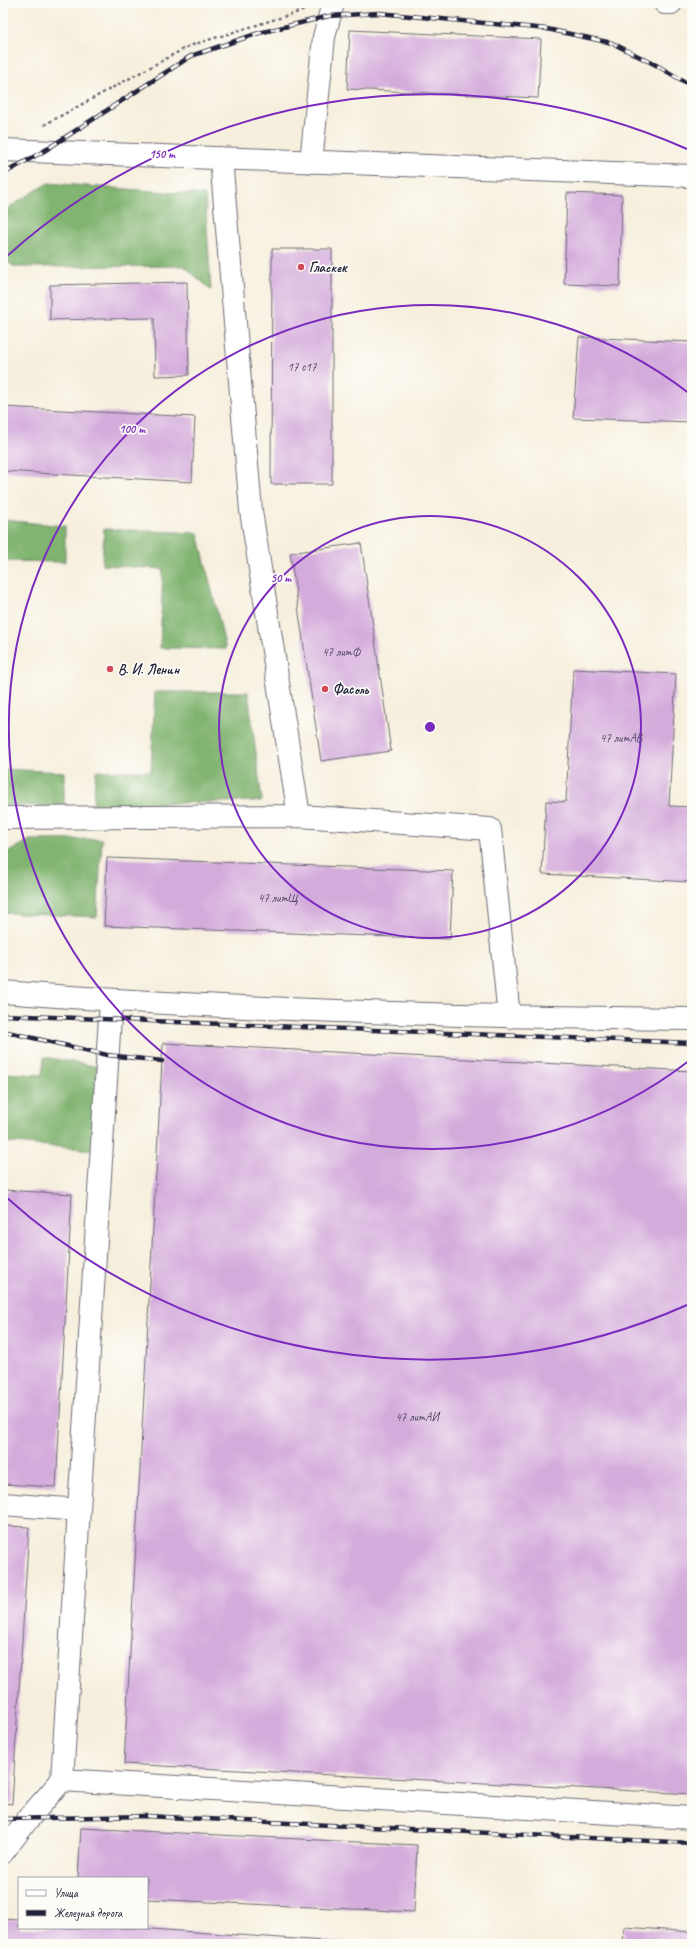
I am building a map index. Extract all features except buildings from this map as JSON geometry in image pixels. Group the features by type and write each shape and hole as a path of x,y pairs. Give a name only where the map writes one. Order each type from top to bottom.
{"lane":[{"path":"311,162 324,37 333,3"},
{"path":"665,3 671,3"},
{"path":"3,150 692,176"},
{"path":"221,158 251,510 300,816"},
{"path":"3,818 300,816 490,829 510,1017"},
{"path":"3,992 111,1001 510,1017 692,1020"},
{"path":"3,1852 28,1819 62,1780 111,1001"},
{"path":"3,1504 79,1510"},
{"path":"62,1780 692,1818"}],"path":[{"path":"38,128 189,46 311,8"}],"green space":[{"path":"48,183 205,195 211,290 184,266 15,267 3,259 3,211"},
{"path":"3,520 65,526 65,562 3,561"},
{"path":"104,529 198,533 226,649 160,648 163,569 102,565"},
{"path":"155,692 248,692 262,801 93,805 96,771 151,771"},
{"path":"3,769 64,772 64,807 3,805"},
{"path":"102,839 97,917 3,913 3,855 30,840"},
{"path":"44,1057 100,1067 95,1150 3,1142 3,1073 42,1075"}],"railway":[{"path":"3,174 44,151 191,56 259,33 329,16 379,13 547,29 612,43 656,65 692,86"},
{"path":"3,1015 692,1043"},
{"path":"3,1031 107,1055 162,1061"},
{"path":"3,1819 146,1816 692,1843"}],"place":[{"name":"Гласкек","path":"301,267"},
{"name":"В. И. Ленин","path":"110,669"},
{"name":"Фасоль","path":"325,689"}]}
